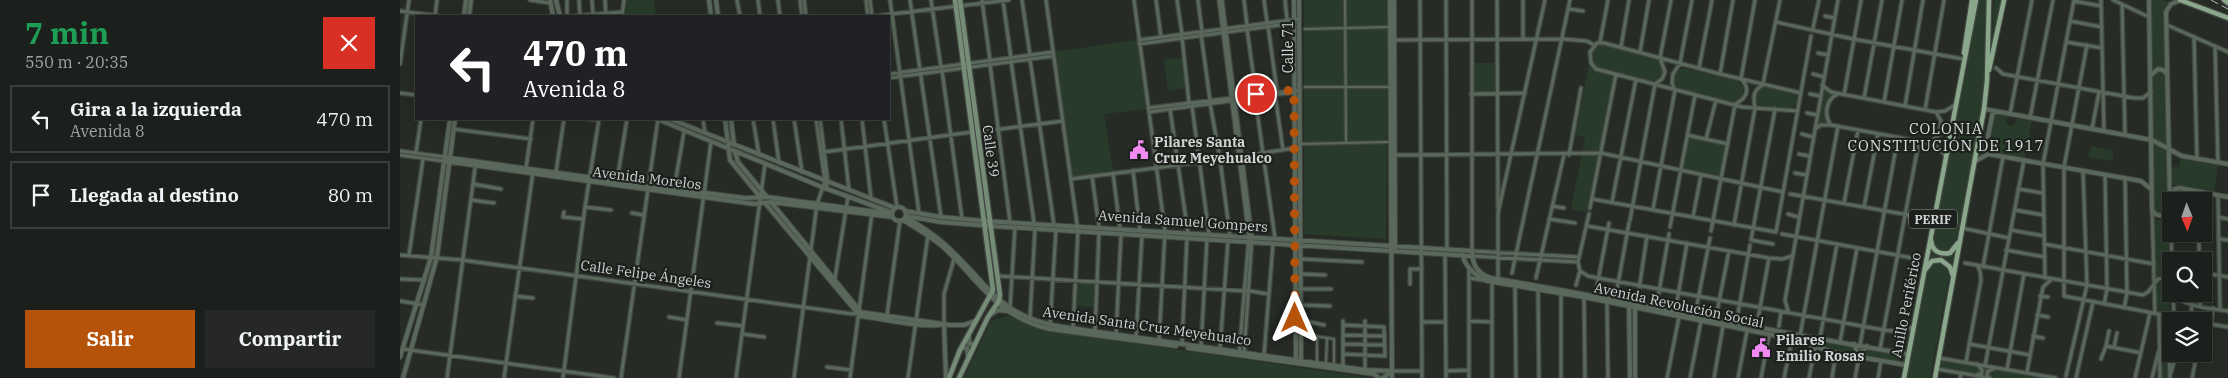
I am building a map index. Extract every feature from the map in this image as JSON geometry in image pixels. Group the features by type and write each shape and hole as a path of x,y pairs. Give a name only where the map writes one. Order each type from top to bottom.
{"main road":[{"path":"1964,58 1964,45 1972,0"},
{"name":"Anillo Periférico","path":"1904,378 1976,0"},
{"name":"PERIF","path":"1935,378 1984,109 1987,81 1989,0"},
{"path":"1987,81 2004,0"},
{"path":"2180,0 2228,18"},
{"path":"2224,0 2228,3"},
{"name":"Calle 39","path":"958,3 987,223 993,286 991,296"},
{"name":"Calle 39","path":"987,223 998,276 998,302"},
{"path":"1932,228 1932,246 1942,254 1950,253 1961,236"},
{"path":"1923,273 1932,261 1941,260 1950,267 1953,277"},
{"path":"948,378 975,321 991,296"},
{"path":"959,378 988,317 998,302"}],"street":[{"path":"400,64 409,0"},
{"path":"436,15 437,0"},
{"path":"464,15 466,0"},
{"path":"469,15 472,0"},
{"path":"530,0 550,1 553,15"},
{"path":"556,0 560,15"},
{"path":"567,0 567,15"},
{"path":"579,0 580,15"},
{"path":"592,0 593,14"},
{"path":"605,0 606,15"},
{"path":"586,15 622,14 625,6 624,0"},
{"path":"709,0 711,15"},
{"path":"716,0 718,15"},
{"path":"738,0 740,15"},
{"path":"758,0 760,15"},
{"path":"778,0 780,15"},
{"path":"800,0 802,15"},
{"path":"804,0 806,15"},
{"path":"866,0 868,15"},
{"path":"870,0 873,15"},
{"path":"890,0 919,214"},
{"path":"910,0 941,217"},
{"path":"931,0 962,219"},
{"path":"1003,0 1034,223"},
{"path":"882,15 958,3 1009,0"},
{"path":"1022,0 1054,225"},
{"path":"1046,0 1078,231 1072,330"},
{"path":"1134,0 1165,231 1159,341"},
{"path":"1156,0 1161,37"},
{"path":"1177,0 1189,103"},
{"path":"1198,0 1210,102 1230,236"},
{"path":"1221,0 1251,237 1242,353"},
{"path":"1244,0 1275,238"},
{"path":"1264,0 1283,150"},
{"path":"1284,0 1287,19"},
{"name":"Calle 71","path":"1294,0 1295,332 1298,361"},
{"name":"Calle 71","path":"1298,361 1301,334 1299,0"},
{"path":"1345,0 1346,143"},
{"path":"1390,0 1393,40"},
{"path":"1392,378 1394,0"},
{"path":"1420,0 1422,378"},
{"path":"1446,0 1447,249"},
{"path":"1472,0 1472,256"},
{"path":"1497,0 1498,279"},
{"path":"1523,0 1523,40"},
{"path":"1498,213 1545,0"},
{"path":"1512,273 1570,0"},
{"path":"1600,42 1608,0"},
{"path":"1621,47 1629,0"},
{"path":"1640,52 1650,0"},
{"path":"1615,297 1655,84 1662,79 1665,72 1660,58 1671,0"},
{"path":"1653,210 1675,90 1672,82 1673,74 1680,63 1692,0"},
{"path":"1699,68 1712,0"},
{"path":"1720,74 1733,0"},
{"path":"1734,105 1746,95 1746,86 1741,80 1755,0"},
{"path":"1734,225 1740,183 1755,108 1754,92 1763,84 1780,0"},
{"path":"1813,28 1819,0"},
{"path":"1788,312 1784,300 1838,0"},
{"path":"1844,95 1861,0"},
{"path":"1864,98 1882,0"},
{"path":"1884,102 1902,0"},
{"path":"1905,106 1923,0"},
{"path":"1925,110 1944,0"},
{"path":"2010,114 2032,0"},
{"path":"2030,118 2052,0"},
{"path":"2045,278 2043,164 2074,0 2101,6"},
{"path":"2101,0 2104,131"},
{"path":"2113,0 2149,17"},
{"path":"2149,0 2152,140 2151,190 2154,284 2160,345 2160,378"},
{"path":"2170,192 2167,25 2168,6 2180,0"},
{"path":"982,1 1010,222"},
{"path":"2122,4 2125,135"},
{"path":"1569,9 1583,11"},
{"path":"400,11 429,15"},
{"path":"1826,16 1834,18"},
{"path":"1267,24 1287,19 1294,21"},
{"path":"1139,42 1299,21"},
{"path":"2070,21 2102,27"},
{"path":"1776,22 1853,40 1964,58"},
{"path":"2167,25 2228,52"},
{"path":"1305,29 1391,27"},
{"path":"1139,42 1161,37 1182,36"},
{"path":"1592,199 1776,232 1811,36"},
{"path":"2194,37 2197,159"},
{"path":"1393,40 1562,39 1587,41 1594,45"},
{"path":"1798,111 1734,105 1675,90 1593,66 1589,57 1594,45 1600,42 1741,80 1801,93"},
{"path":"2066,42 2102,48"},
{"path":"2086,45 2064,167 2066,281 2064,294 2066,297 2162,315"},
{"path":"2215,46 2218,162"},
{"path":"1818,53 1828,55"},
{"path":"890,74 1053,54"},
{"path":"1996,68 2003,74 2124,97 2139,99 2151,91"},
{"path":"2151,77 2152,72 2158,69 2163,70 2168,76"},
{"path":"890,78 900,74"},
{"path":"1590,208 1616,74"},
{"path":"1813,74 1824,77"},
{"path":"1612,202 1636,79"},
{"path":"1822,85 1828,91 1838,94 1936,112 1945,111 1955,104"},
{"path":"1305,87 1388,87"},
{"path":"1569,155 1581,88"},
{"path":"1149,110 1170,109 1234,98 1300,91"},
{"path":"2092,129 2099,92"},
{"path":"400,93 415,95"},
{"path":"1471,94 1525,93"},
{"path":"1810,94 1820,96"},
{"path":"1830,125 1827,117 1828,102 1838,94"},
{"path":"1670,227 1695,95"},
{"path":"1706,139 1716,100"},
{"path":"1149,110 1189,103 1210,102"},
{"path":"1711,231 1734,105"},
{"path":"1192,106 1208,237 1200,347"},
{"path":"1170,109 1188,235 1182,344"},
{"path":"1773,244 1751,240 1775,109"},
{"path":"1984,109 2152,140 2182,156 2228,164"},
{"path":"1988,154 1986,147 1993,110"},
{"path":"1929,143 1939,135 1941,121 1936,112"},
{"path":"1807,113 1817,115"},
{"path":"416,153 421,120"},
{"path":"400,357 431,256 450,120"},
{"path":"403,378 437,257 455,120"},
{"path":"526,168 533,120"},
{"path":"556,172 564,120"},
{"path":"563,378 584,207 599,120"},
{"path":"617,181 627,120"},
{"path":"621,378 657,120"},
{"path":"659,120 728,150 848,197 872,211 850,378"},
{"path":"673,120 896,208"},
{"path":"682,120 683,124"},
{"path":"703,120 706,134"},
{"path":"725,120 728,150 732,163 761,198"},
{"path":"731,120 738,162 835,278 859,313"},
{"path":"753,120 759,155"},
{"path":"773,120 779,163"},
{"path":"794,120 802,172"},
{"path":"816,120 826,182"},
{"path":"794,378 816,206 826,182 820,120"},
{"path":"841,120 849,190"},
{"path":"862,120 871,199"},
{"path":"884,120 896,208 892,215 904,218"},
{"path":"824,152 1063,121"},
{"path":"1814,129 1821,125 1830,125 1929,143 1940,148 1945,156"},
{"path":"1800,336 1838,126"},
{"path":"453,129 531,139"},
{"path":"1844,203 1858,130"},
{"path":"674,189 684,132"},
{"path":"1802,134 1813,136"},
{"path":"1864,207 1878,134"},
{"path":"1687,135 1728,144"},
{"path":"1860,345 1898,137"},
{"path":"1880,349 1919,141"},
{"path":"679,378 711,142"},
{"path":"1300,144 1388,142"},
{"path":"1071,179 1294,148"},
{"name":"Avenida Morelos","path":"400,151 449,160 526,168 533,171 556,172 617,181 647,188 674,189 704,195 744,198 767,197 845,213 872,211"},
{"path":"1393,155 1569,155 1601,153 1783,192"},
{"path":"1799,154 1809,156"},
{"path":"1974,162 1988,154 2125,178 2144,183 2151,190"},
{"path":"1536,278 1564,155"},
{"name":"Avenida Morelos","path":"400,156 444,159"},
{"path":"1983,266 2003,157"},
{"path":"409,255 423,158"},
{"path":"1985,366 2024,160"},
{"path":"447,378 476,163"},
{"name":"Avenida Morelos","path":"476,163 533,171 588,182 762,203 846,207 892,215"},
{"path":"736,378 762,203 765,164"},
{"path":"1133,170 1140,230"},
{"path":"504,378 533,171"},
{"path":"2066,376 2087,285 2084,171"},
{"path":"1113,173 1120,229"},
{"path":"1795,173 1806,175"},
{"path":"1693,217 1701,175"},
{"path":"2104,304 2107,289 2105,175"},
{"path":"1092,176 1099,227"},
{"path":"2124,308 2127,292 2125,178"},
{"path":"473,184 501,189"},
{"path":"2172,192 2178,188 2228,197"},
{"path":"2018,189 2043,194"},
{"path":"440,192 446,192"},
{"path":"1790,194 1920,217"},
{"path":"2218,195 2220,310"},
{"path":"835,278 848,197"},
{"path":"471,200 494,203"},
{"path":"762,203 859,313"},
{"path":"1552,206 1564,208"},
{"path":"584,207 611,210"},
{"name":"Avenida Samuel Gompers","path":"896,208 919,214 1035,229 1165,237 1188,235"},
{"path":"2015,210 2043,215"},
{"path":"2152,210 2155,214 2162,216"},
{"path":"887,315 905,211"},
{"path":"436,212 443,212"},
{"path":"564,212 563,217 583,220"},
{"path":"632,213 644,215"},
{"path":"1575,291 1580,271 1578,262 1589,214"},
{"path":"1788,214 1798,216"},
{"path":"2218,217 2228,219"},
{"name":"Avenida Samuel Gompers","path":"904,218 941,222 1010,222 1165,231 1228,241 1301,246 1422,248 1579,257"},
{"name":"Avenida Santa Cruz Meyehualco","path":"904,218 928,235 954,258 998,302 1013,314 1040,327 1116,334 1200,347 1220,348 1242,353 1264,354 1298,361 1366,370 1393,371"},
{"name":"Avenida Santa Cruz Meyehualco","path":"904,218 943,242 991,296"},
{"path":"1549,219 1575,223"},
{"path":"1597,286 1609,224"},
{"path":"1587,226 1769,258 1782,259 1792,256"},
{"path":"1010,308 1015,227"},
{"path":"1962,228 2009,238"},
{"path":"1030,319 1035,229"},
{"path":"1050,325 1056,230"},
{"path":"2011,230 2044,236"},
{"path":"1095,332 1099,233"},
{"path":"1116,334 1122,234"},
{"path":"1656,308 1669,234"},
{"path":"1782,234 1918,259"},
{"path":"908,378 928,235"},
{"path":"1136,337 1142,236"},
{"path":"1638,296 1647,236"},
{"name":"Avenida Samuel Gompers","path":"1208,237 1275,238 1445,255 1578,262"},
{"path":"1696,316 1710,238"},
{"path":"2219,239 2228,240"},
{"path":"1220,348 1228,241"},
{"path":"1677,302 1687,243"},
{"path":"1264,354 1273,244"},
{"path":"1820,338 1837,244"},
{"path":"2044,244 2154,264"},
{"path":"1736,324 1750,245"},
{"path":"1840,342 1857,248"},
{"path":"1463,250 1463,256 1469,267 1483,280"},
{"path":"2006,250 2045,257"},
{"path":"1717,312 1729,251"},
{"name":"Calle Felipe Ángeles","path":"400,254 462,260 804,308 853,314 887,315 939,326 944,324 964,325 975,321"},
{"path":"1445,255 1446,378"},
{"name":"Avenida Revolución Social","path":"1472,256 1472,262 1487,277 1615,297 1629,304"},
{"path":"948,378 944,294 954,258"},
{"path":"1758,319 1769,258"},
{"path":"1301,259 1362,262"},
{"path":"1965,263 2143,295 2148,292 2158,279 2162,278"},
{"path":"1966,362 1981,280 1977,265"},
{"path":"1469,267 1469,378"},
{"path":"1410,284 1410,269 1422,269"},
{"path":"1580,271 1588,276 1598,278 1884,330 1902,332 1914,326"},
{"path":"1301,274 1325,275"},
{"path":"2007,369 2024,274"},
{"path":"2212,274 2228,277"},
{"path":"998,276 1139,283 1268,294"},
{"path":"1469,278 1483,280"},
{"path":"400,279 424,280"},
{"path":"2027,372 2040,296 2043,287 2052,279"},
{"name":"Avenida Revolución Social","path":"1483,280 1607,302 1656,308 1778,332 1908,354"},
{"path":"1492,282 1492,378"},
{"path":"1515,286 1516,378"},
{"path":"1295,289 1331,289"},
{"path":"1538,290 1539,378"},
{"path":"1560,293 1561,378"},
{"path":"515,296 533,298"},
{"path":"2040,296 2048,297"},
{"path":"1584,297 1585,378"},
{"path":"400,301 424,305"},
{"name":"Avenida Santa Cruz Meyehualco","path":"998,302 1030,319 1072,330 1298,361 1374,374 1379,378"},
{"path":"1607,302 1608,378"},
{"path":"2076,378 2094,302"},
{"path":"2184,302 2228,311"},
{"path":"1629,304 1630,378"},
{"path":"1301,305 1330,306"},
{"path":"1635,305 1635,378"},
{"name":"Avenida Revolución Social","path":"1635,305 1679,317 1792,339 1836,353 1906,365"},
{"path":"2191,312 2192,305"},
{"path":"2212,316 2213,308"},
{"path":"988,317 1000,310 1013,314"},
{"path":"1778,332 1781,311"},
{"name":"Calle Felipe Ángeles","path":"859,313 915,321"},
{"path":"1629,313 1634,314"},
{"path":"2135,378 2150,313"},
{"path":"2037,315 2048,317"},
{"path":"669,317 687,320"},
{"path":"1667,378 1679,317"},
{"path":"1301,320 1324,325"},
{"path":"1343,320 1343,367"},
{"path":"1365,321 1366,370"},
{"path":"1469,321 1492,322"},
{"path":"1690,378 1701,321"},
{"path":"1422,322 1445,322"},
{"path":"717,323 744,326"},
{"path":"2212,324 2228,327"},
{"path":"1343,325 1384,327 1385,356 1343,354"},
{"path":"1714,378 1723,326"},
{"path":"1738,378 1747,331"},
{"path":"2101,360 2109,331"},
{"path":"1295,332 1334,340 1334,365"},
{"path":"969,333 968,343 970,345 975,344"},
{"path":"2114,348 2117,333"},
{"path":"743,334 764,337"},
{"path":"1343,335 1385,336"},
{"path":"1761,378 1769,335"},
{"path":"1317,336 1317,363"},
{"path":"2033,336 2043,338"},
{"path":"400,338 406,338"},
{"path":"1326,364 1327,338"},
{"path":"1784,378 1792,339"},
{"path":"1343,344 1385,345"},
{"path":"1854,344 1858,349 1859,357"},
{"path":"1969,344 2030,355"},
{"path":"2152,378 2160,345"},
{"path":"1809,378 1815,346"},
{"path":"1855,378 1859,357 1867,346"},
{"path":"2106,346 2141,353"},
{"path":"960,350 966,347 968,356"},
{"path":"402,349 614,378"},
{"path":"1832,378 1836,353"},
{"path":"1939,358 2056,378"},
{"path":"1878,378 1881,361"},
{"path":"2169,362 2170,378"},
{"path":"2170,378 2174,362"},
{"path":"2192,378 2195,362"},
{"path":"1977,364 1982,370 1982,373 1977,376"},
{"path":"827,367 851,370"},
{"path":"1937,369 1990,378 1987,375 1988,370 1996,367"},
{"path":"1446,371 1469,370"},
{"path":"1383,378 1393,371 1422,371"},
{"path":"1960,378 1961,373"}],"green space":[{"path":"626,0 654,0 656,15 624,15 624,9 627,8"},
{"path":"1304,0 1388,0 1386,239 1304,234"},
{"path":"1979,0 1987,0 1983,97 1959,231 1954,246 1949,252 1944,252 1936,247 1934,233 1956,107"},
{"path":"1994,0 2003,0 1991,55"},
{"path":"2150,0 2163,0 2170,3 2165,7 2165,71 2158,66 2152,71"},
{"path":"1137,40 1146,109 1104,114 1113,172 1072,178 1053,52"},
{"path":"1604,44 1658,60 1663,67 1663,73 1659,78 1651,81 1597,67 1592,57 1593,53 1600,45"},
{"path":"1182,58 1186,88 1168,91 1164,60"},
{"path":"1472,63 1497,63 1498,93 1472,94"},
{"path":"1589,64 1594,70 1615,75 1589,213 1571,209 1585,137 1575,135"},
{"path":"1682,68 1737,81 1743,86 1743,96 1735,103 1731,103 1680,89 1675,84 1674,76"},
{"path":"2158,71 2165,75 2167,147 2152,140 2152,75"},
{"path":"1764,87 1796,95 1797,102 1792,108 1770,108 1759,105 1756,96 1757,91"},
{"path":"1823,88 1830,95 1834,95 1827,100 1824,116 1828,125 1824,123 1816,127"},
{"path":"1995,114 2008,116 2006,123 2010,126 2015,124 2017,118 2032,121 2024,160 1990,153 1988,147"},
{"path":"1690,137 1727,144 1720,177 1683,170"},
{"path":"2153,144 2166,151 2167,192 2162,192 2162,213 2158,214 2154,209"},
{"path":"2091,146 2114,151 2112,161 2088,157"},
{"path":"2180,159 2218,165 2214,192 2173,185 2172,167 2180,167"},
{"path":"2153,217 2157,220 2162,220 2162,242 2169,242 2169,252 2162,252 2162,275 2158,275 2155,278"},
{"path":"1930,245 1935,252 1941,255 1949,254 1956,249 1952,270 1940,259 1926,266"},
{"path":"1940,263 1947,268 1949,276 1930,378 1907,378 1927,271 1933,264"},
{"path":"2162,281 2162,302 2170,302 2170,312 2157,310 2155,287"},
{"path":"1078,282 1095,283 1094,307 1077,305"},
{"path":"1008,316 1032,327 1055,332 1371,378 964,378 991,321"},
{"path":"2160,317 2162,317 2162,358"},
{"path":"1785,336 1905,355 1903,364 1837,353"},
{"path":"1941,360 2049,378 1983,378 1939,370"},
{"path":"2162,362 2167,362 2168,378 2163,378"}],"railway":[{"path":"2211,0 2228,9"}],"place":[{"name":"Pilares Santa Cruz Meyehualco","path":"1139,150"},
{"name":"Pilares Emilio Rosas","path":"1761,348"}],"district":[{"name":"COLONIA CONSTITUCIÓN DE 1917","path":"1946,136"}],"route":[{"path":"1256,94 1294,90 1295,318"}]}
